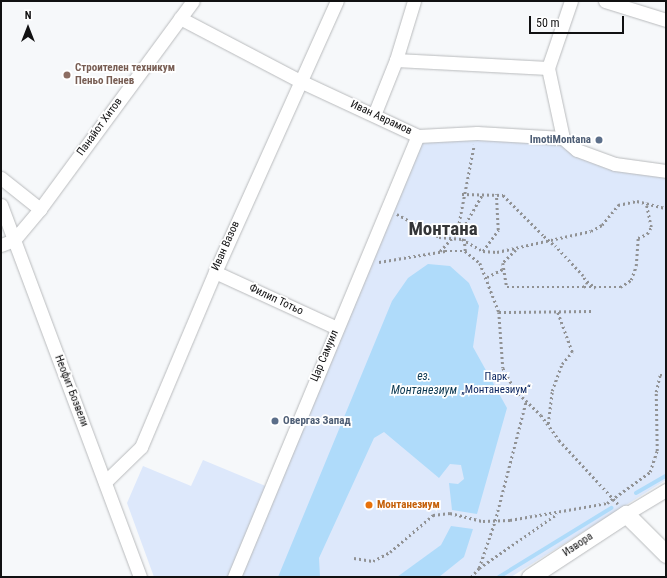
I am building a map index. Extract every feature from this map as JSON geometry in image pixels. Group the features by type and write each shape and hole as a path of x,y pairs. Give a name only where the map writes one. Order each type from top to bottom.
{"main road":[{"path":"626,514 666,554"},
{"name":"Извора","path":"530,577 626,514"}],"street":[{"name":"Панайот Хитов","path":"1,245 14,240 40,209 193,1"},
{"name":"Иван Вазов","path":"105,482 141,447 215,272 337,1"},
{"path":"374,115 396,60 414,1"},
{"path":"571,1 548,68 563,138 577,150 614,164 666,170"},
{"path":"605,1 666,20"},
{"name":"Иван Аврамов","path":"180,18 300,81 418,136 477,133 563,138"},
{"path":"396,60 548,68"},
{"name":"Цар Самуил","path":"234,577 364,262 418,136"},
{"path":"1,178 40,209"},
{"name":"Неофит Бозвели","path":"1,205 140,577"},
{"name":"Филип Тотьо","path":"215,272 337,328"},
{"path":"626,514 666,490"}],"path":[{"path":"440,251 457,233 462,194 477,133"},
{"path":"462,194 503,195 555,246 587,281 596,288"},
{"path":"483,194 464,228 462,239 465,251 480,263 487,277 499,312 503,368 526,401 548,424 626,514"},
{"path":"483,251 498,230 496,194"},
{"path":"386,211 405,216 440,237 462,239 483,251 516,250 591,231 602,225 618,205 637,201 666,208"},
{"path":"516,250 503,263 507,287 620,288 631,280 636,266 638,238 647,234 651,226 646,203"},
{"path":"364,262 395,261 440,251 465,251"},
{"path":"487,277 503,269"},
{"path":"584,287 587,281"},
{"path":"548,424 552,391 562,364 572,352 557,311"},
{"path":"499,312 592,311"},
{"path":"354,558 373,561 390,552 433,515 450,513 495,521 586,509 613,499 650,472 657,451 656,392 660,375 666,375"},
{"path":"479,568 495,521 526,401"},
{"path":"471,577 479,568 558,513"}],"green space":[{"name":"Парк „Монтанезиум“","path":"418,136 563,138 577,150 666,171 666,480 511,577 237,577"},
{"path":"203,460 268,487 229,577 154,577 127,503 143,466 191,486"}],"water":[{"name":"ез. Монтанезиум","path":"428,264 450,266 469,283 479,306 473,347 507,408 477,514 452,510 449,483 458,484 464,479 461,465 450,464 439,478 384,432 374,438 319,558 320,577 278,577 392,301 408,278"},
{"path":"451,526 473,529 464,557 439,577 397,577 441,545"}],"waterway":[{"path":"636,493 666,476"},
{"path":"499,577 611,508"}],"place":[{"name":"Строителен техникум Пеньо Пенев","path":"67,75"},
{"name":"ImotiMontana","path":"599,140"},
{"name":"Овергаз Запад","path":"275,421"},
{"name":"Монтанезиум","path":"369,505"}],"district":[{"name":"Монтана","path":"443,229"}]}
